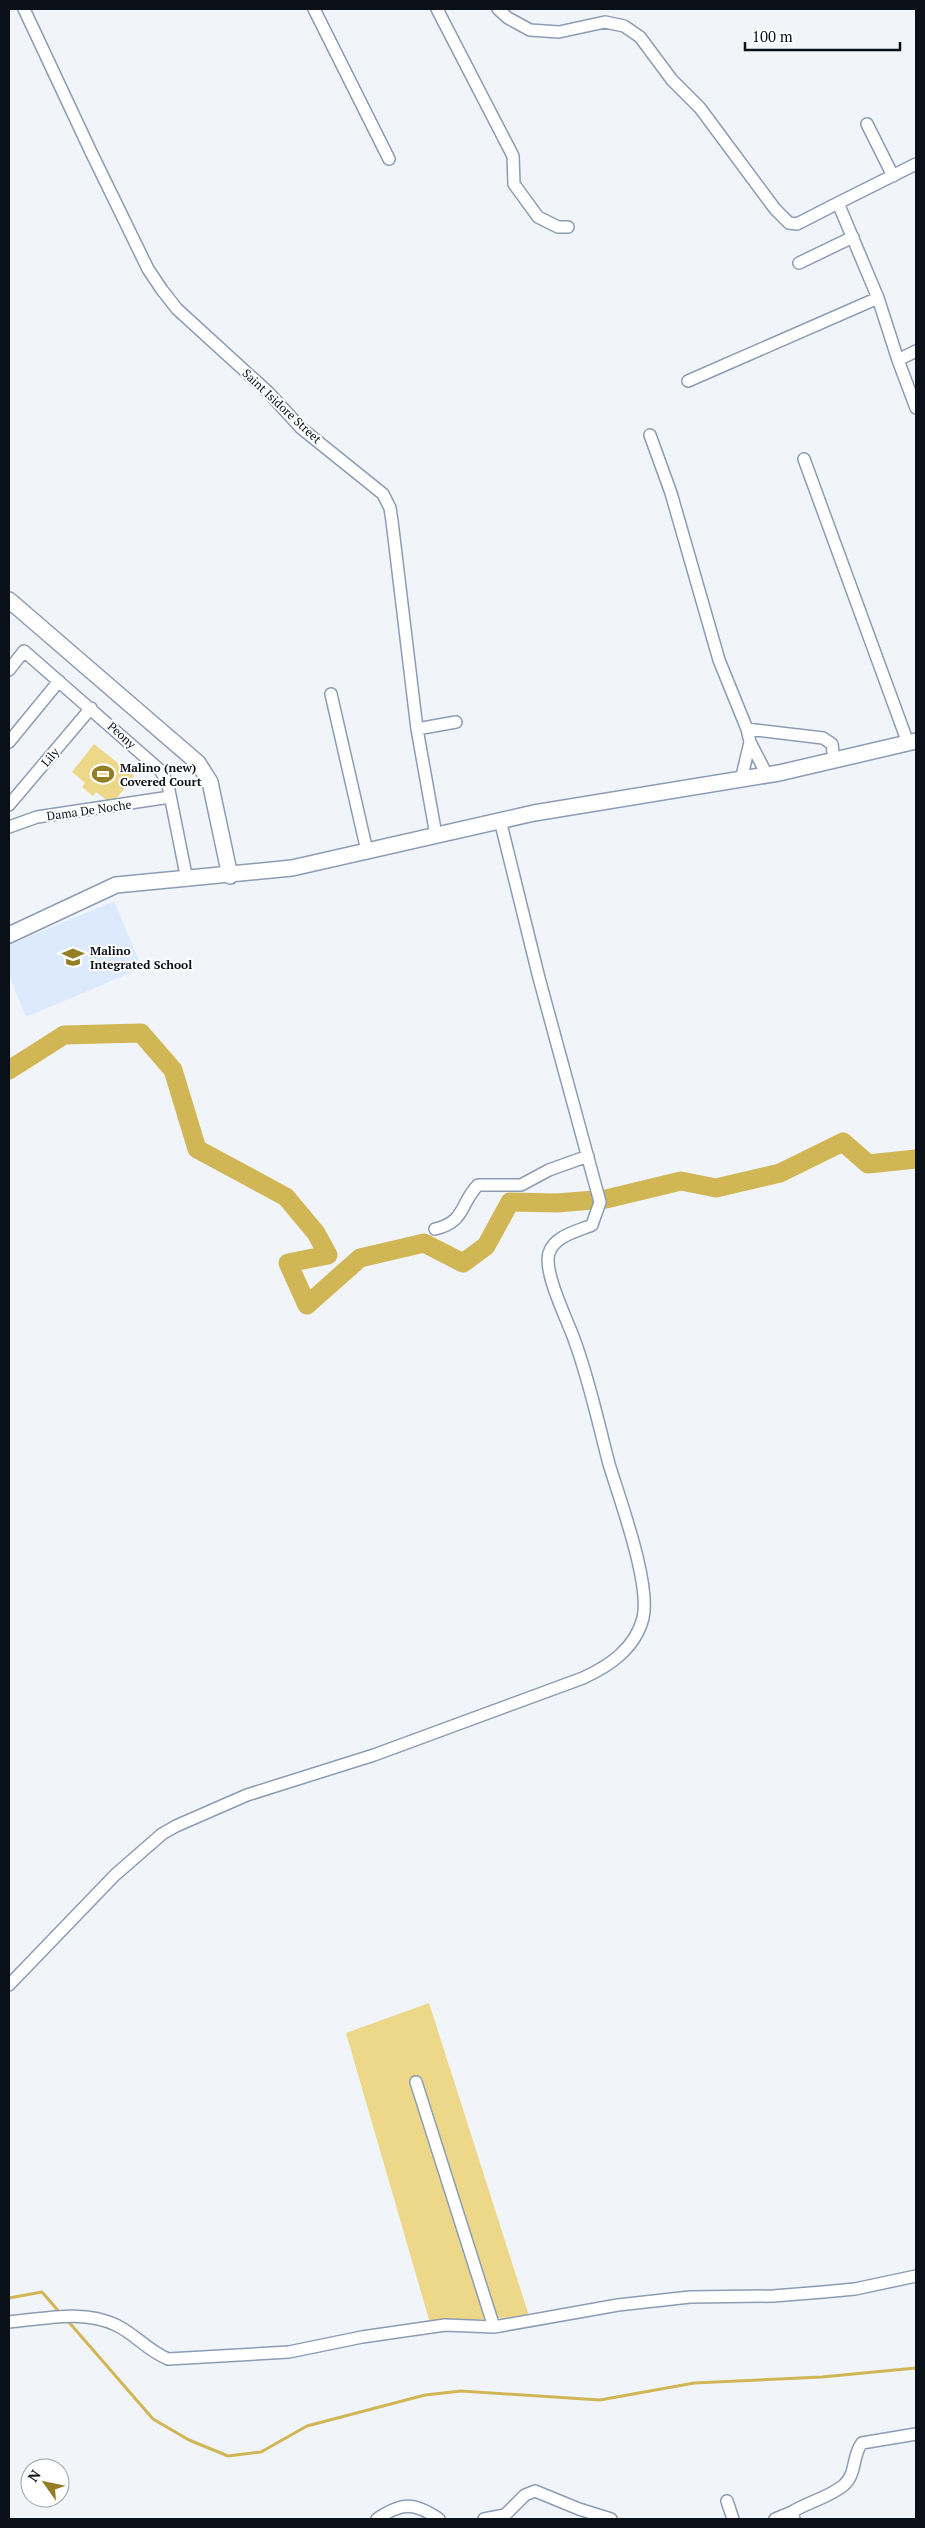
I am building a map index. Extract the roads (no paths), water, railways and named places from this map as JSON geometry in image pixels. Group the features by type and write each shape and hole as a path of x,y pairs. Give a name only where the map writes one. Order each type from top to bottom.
{"street":[{"name":"Saint Isidore Street","path":"24,9 148,269 162,290 177,309 269,393 301,428 361,475 387,500 392,521 418,729 436,835"},
{"path":"314,9 389,159"},
{"path":"437,9 513,156 514,184 538,217 558,227 568,227"},
{"path":"498,9 508,18 530,30 559,32 605,22 624,26 640,37 672,80 700,108 775,209 789,223 797,224 916,164"},
{"path":"866,124 893,176"},
{"path":"838,203 878,298 916,408"},
{"path":"800,263 853,237"},
{"path":"688,381 878,298"},
{"path":"898,360 916,351"},
{"path":"650,435 670,493 719,660 747,729 750,742 767,775"},
{"path":"9,935 116,885 230,876 292,868 500,820 741,780 834,761 912,742 804,459"},
{"path":"9,600 198,763 210,782 230,876"},
{"name":"Peony","path":"9,670 24,651 162,771 166,776 187,880"},
{"path":"9,742 59,681"},
{"path":"331,694 366,851"},
{"name":"Lily","path":"9,805 91,708"},
{"path":"418,729 456,722"},
{"path":"747,729 823,738 832,744 834,761"},
{"path":"741,780 750,742"},
{"name":"Dama De Noche","path":"9,827 37,817 170,797"},
{"path":"9,1985 115,1875 162,1834 247,1794 374,1755 583,1678 606,1667 623,1653 642,1620 644,1592 578,1349 548,1262 552,1246 559,1239 592,1225 600,1202 597,1184 539,978 500,820"},
{"path":"435,1229 456,1221 466,1207 470,1192 478,1186 521,1185 549,1170 588,1156"},
{"path":"416,2082 494,2327"},
{"path":"9,2322 76,2316 99,2318 118,2326 154,2353 168,2359 288,2352 444,2325 494,2327 618,2305 690,2297 773,2296 855,2289 916,2276"},
{"path":"775,2519 793,2516 844,2484 855,2464 855,2452 862,2443 916,2434"},
{"path":"484,2519 505,2516 524,2495 535,2491 578,2509 611,2519"},
{"path":"727,2501 733,2519"},
{"path":"377,2519 392,2509 413,2506 439,2519"}],"waterway":[{"path":"9,1070 64,1035 141,1033 173,1070 197,1149 286,1197 316,1233 328,1255 288,1263 307,1305 360,1258 424,1243 463,1263 486,1246 510,1202 557,1203 606,1199 681,1181 716,1188 780,1173 843,1142 868,1164 916,1159"},
{"path":"9,2298 42,2292 61,2314"},
{"path":"67,2320 153,2419 189,2440 228,2456 261,2452 307,2426 425,2395 461,2391 600,2400 694,2383 822,2377 916,2368"}],"place":[{"name":"Malino (new) Covered Court","path":"103,774"},
{"name":"Malino Integrated School","path":"73,957"}]}
